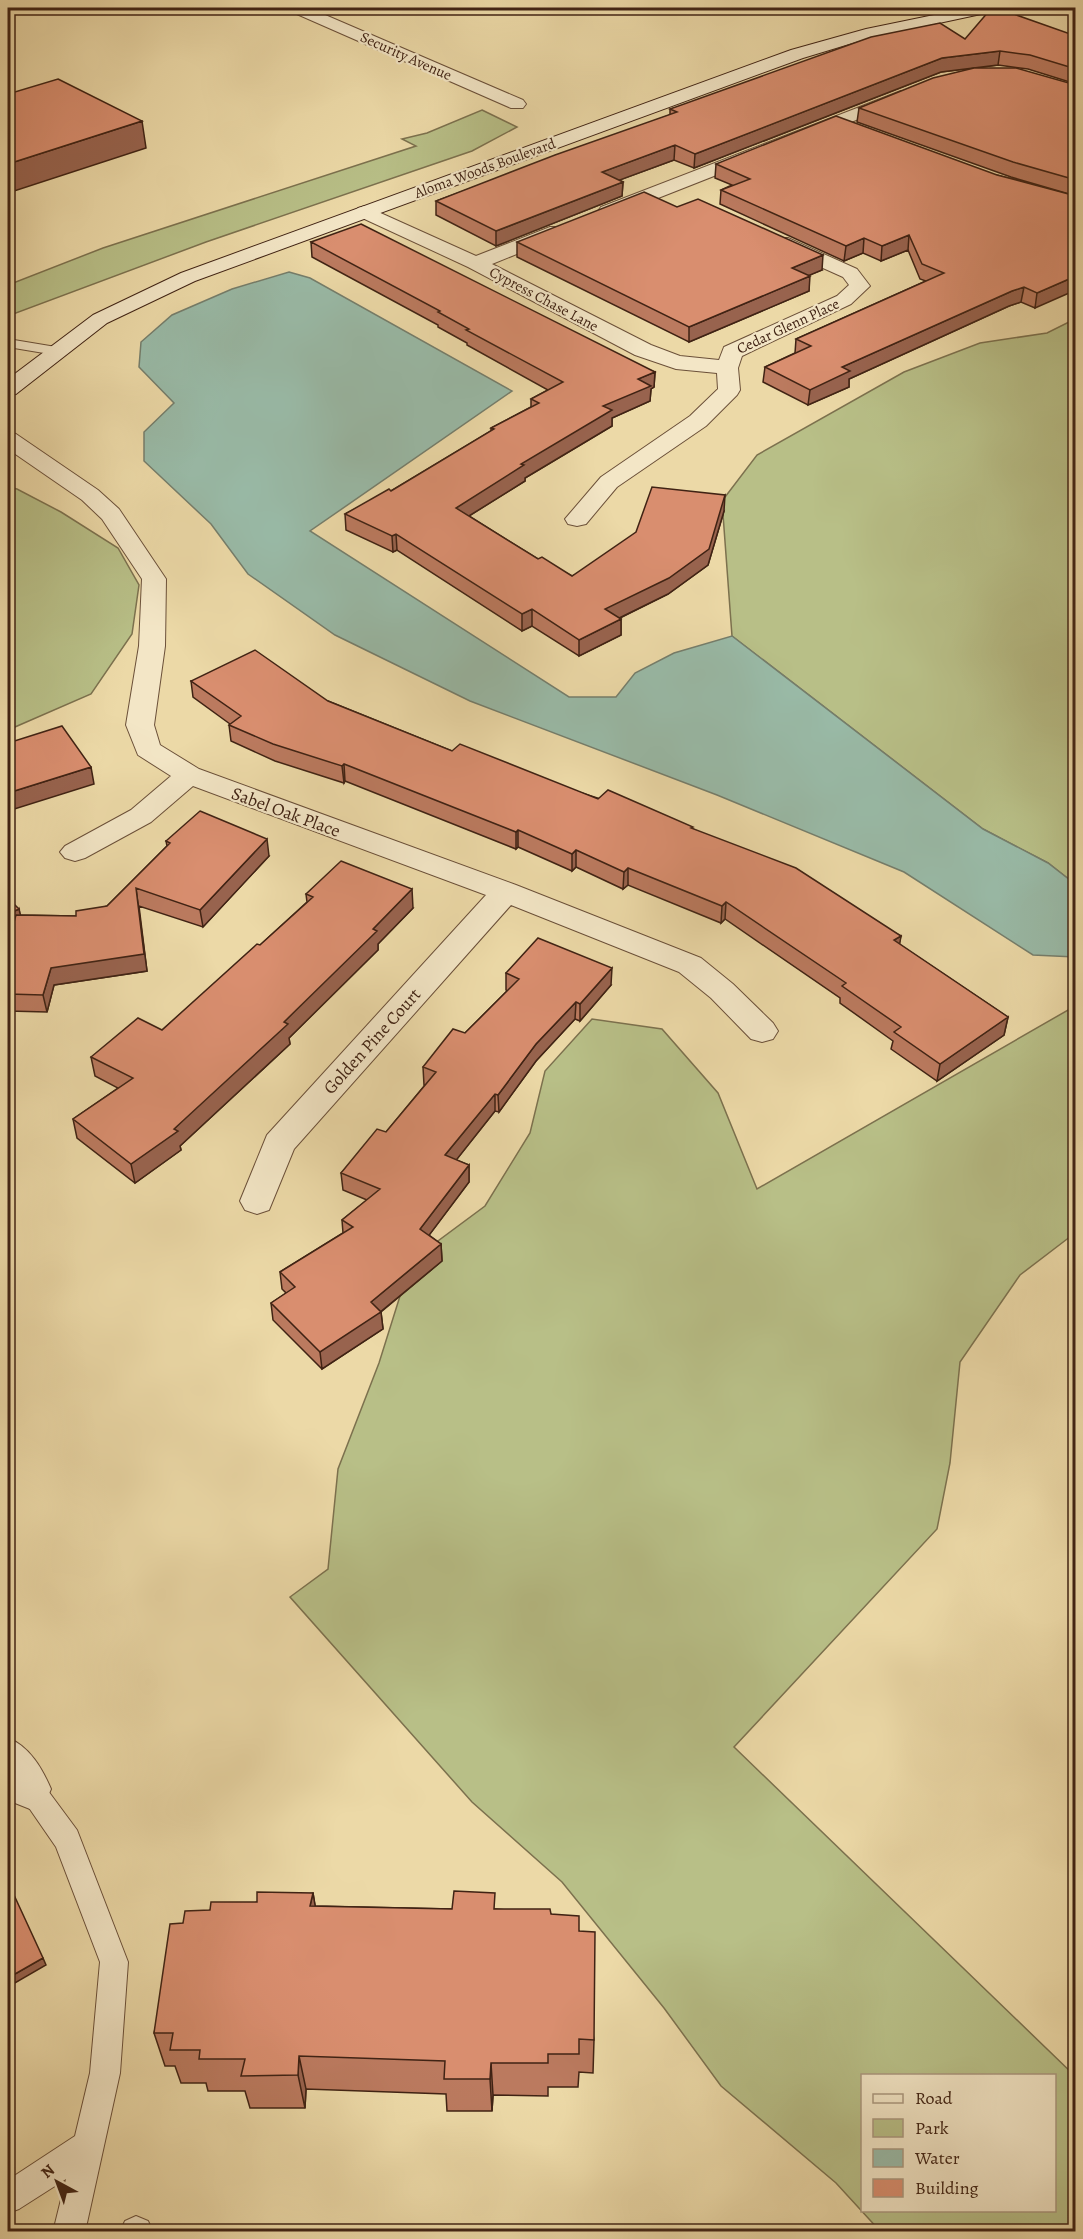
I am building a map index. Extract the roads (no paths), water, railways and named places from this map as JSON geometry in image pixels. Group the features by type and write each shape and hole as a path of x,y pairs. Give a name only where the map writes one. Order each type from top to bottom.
{"street":[{"name":"Security Avenue","path":"296,8 517,104"},
{"name":"Aloma Woods Boulevard","path":"8,389 100,319 169,285 838,40 989,8"},
{"path":"475,263 918,89"},
{"path":"835,122 858,130"},
{"path":"665,189 687,199"},
{"name":"Cypress Chase Lane","path":"365,212 475,263 643,350 676,362 727,368"},
{"name":"Cedar Glenn Place","path":"576,519 609,482 698,421 729,390 727,368 732,352 844,300 860,286 850,273 763,234"},
{"name":"Sabel Oak Place","path":"8,439 90,495 111,514 154,579 152,646 140,725 148,749 189,775 506,892 690,964 762,1031"},
{"path":"75,852 141,816 189,775"},
{"name":"Golden Pine Court","path":"257,1201 279,1144 506,892"}],"lane":[{"path":"8,343 56,351"},
{"path":"19,1774 67,1839 114,1962 105,2073 69,2232"},
{"path":"8,2198 88,2146"}],"water":[{"path":"289,272 310,278 512,391 310,531 569,697 616,697 635,673 674,653 732,636 983,829 1048,863 1075,884 1075,957 1033,955 904,872 717,795 470,701 335,635 248,574 211,524 144,461 144,432 174,403 139,367 141,342 172,315 232,289"}]}
